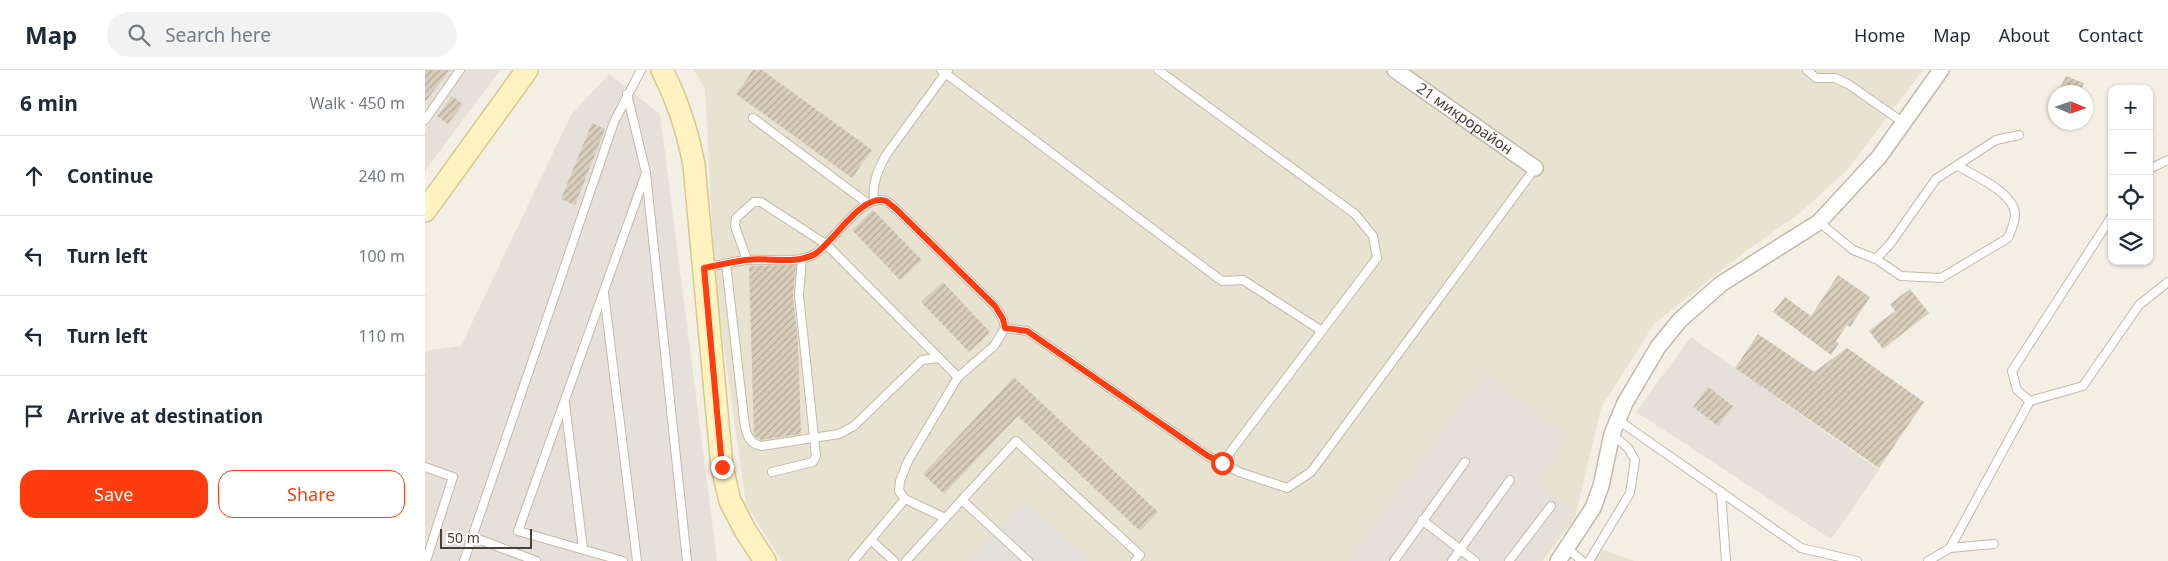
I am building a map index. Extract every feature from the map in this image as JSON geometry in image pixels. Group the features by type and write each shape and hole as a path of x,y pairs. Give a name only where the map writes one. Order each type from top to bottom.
{"street":[{"path":"425,211 527,70"},
{"path":"662,70 677,100 687,131 694,165 722,467 730,501 745,530 765,561"},
{"name":"21 микрорайон","path":"1395,70 1535,168"},
{"path":"1558,561 1593,508 1601,486 1615,427 1625,403 1658,347 1680,320 1721,284 1819,222 1879,157 1941,70"}],"lane":[{"path":"425,120 461,70"},
{"path":"464,561 614,122 641,70"},
{"path":"1158,70 1355,214 1373,236 1377,258 1222,463"},
{"path":"1807,70 1816,78 1835,78 1849,84 1904,123"},
{"path":"704,268 747,260 802,259 814,254 827,245 870,202 878,169 886,155 945,71 1222,281 1243,280 1322,331"},
{"path":"627,94 647,173 687,561"},
{"path":"753,118 870,202 885,201 895,208 995,306 1003,319 1005,328 994,346 958,377 903,474 899,491 905,499 945,518"},
{"path":"1876,259 1890,244 1936,179 1997,140 2019,135"},
{"path":"2153,167 2168,160"},
{"path":"1819,222 1853,250 1876,259 1901,276 1941,278 2008,238 2015,217 2014,205 1998,190 1958,166"},
{"path":"1005,328 1027,331 1208,456 1239,472 1287,488 1311,472 1535,168"},
{"path":"623,561 518,530 647,173"},
{"path":"747,260 735,226 736,218 754,202 761,202 827,245 958,377"},
{"path":"2031,401 2017,390 2012,371 2109,220"},
{"path":"772,472 813,462 815,456 799,295 802,259"},
{"path":"726,264 745,427 748,439 753,444 761,446 839,434 853,426 922,360 939,358"},
{"path":"1950,548 2031,401 2083,386 2139,305 2168,282"},
{"path":"604,291 637,561"},
{"path":"565,401 583,549"},
{"path":"1615,427 1721,492 1801,548 1857,561"},
{"path":"1589,561 1630,493 1635,460 1615,427"},
{"path":"906,561 1016,441 1140,555 1135,561"},
{"path":"1394,561 1465,462"},
{"path":"425,467 453,477 426,561"},
{"path":"1452,561 1511,480"},
{"path":"1721,492 1726,561"},
{"path":"853,561 905,499"},
{"path":"962,500 1027,561"},
{"path":"1509,561 1551,506"},
{"path":"1422,520 1475,561"},
{"path":"473,537 536,561"},
{"path":"872,540 894,561"},
{"path":"1928,561 1950,548 1994,544"},
{"path":"1567,548 1582,561"}],"shaded area":[{"path":"425,70 500,70 425,171"},
{"path":"694,70 1923,70 1847,170 1800,213 1746,251 1654,324 1601,408 1575,518 1543,561 782,561 746,505 715,282 705,89"},
{"path":"609,74 660,114 717,561 425,561 425,351 461,346 571,115"},
{"path":"1691,337 1879,470 1831,539 1636,412"},
{"path":"1484,373 1568,437 1539,484 1575,511 1537,561 1347,561"},
{"path":"1024,501 1088,559 1087,561 975,561 972,558"},
{"path":"1596,547 1635,561 1586,561"}],"building":[{"path":"425,70 450,70 425,102"},
{"path":"753,70 762,70 872,150 852,178 736,94"},
{"path":"2066,76 2084,83 2083,85 2062,85"},
{"path":"452,96 463,104 448,124 437,116"},
{"path":"592,123 605,129 575,205 561,199"},
{"path":"873,210 922,260 900,280 852,230"},
{"path":"796,265 793,296 798,342 801,434 761,440 754,436 749,266"},
{"path":"1838,275 1870,297 1850,327 1847,325 1836,341 1839,343 1831,355 1773,312 1785,297 1811,316"},
{"path":"943,282 990,332 969,352 921,302"},
{"path":"1910,289 1929,313 1883,349 1869,331 1895,311 1890,304"},
{"path":"1758,334 1814,372 1847,348 1924,402 1879,468 1735,368"},
{"path":"1014,377 1158,512 1140,531 1018,416 944,494 923,474"},
{"path":"1708,387 1733,406 1718,426 1693,407"}],"route":[{"path":"722,467 704,268 747,260 802,259 814,254 827,245 863,205 874,200 885,201 895,208 969,280 995,306 1003,319 1005,328 1027,331 1208,456 1222,463"}]}
